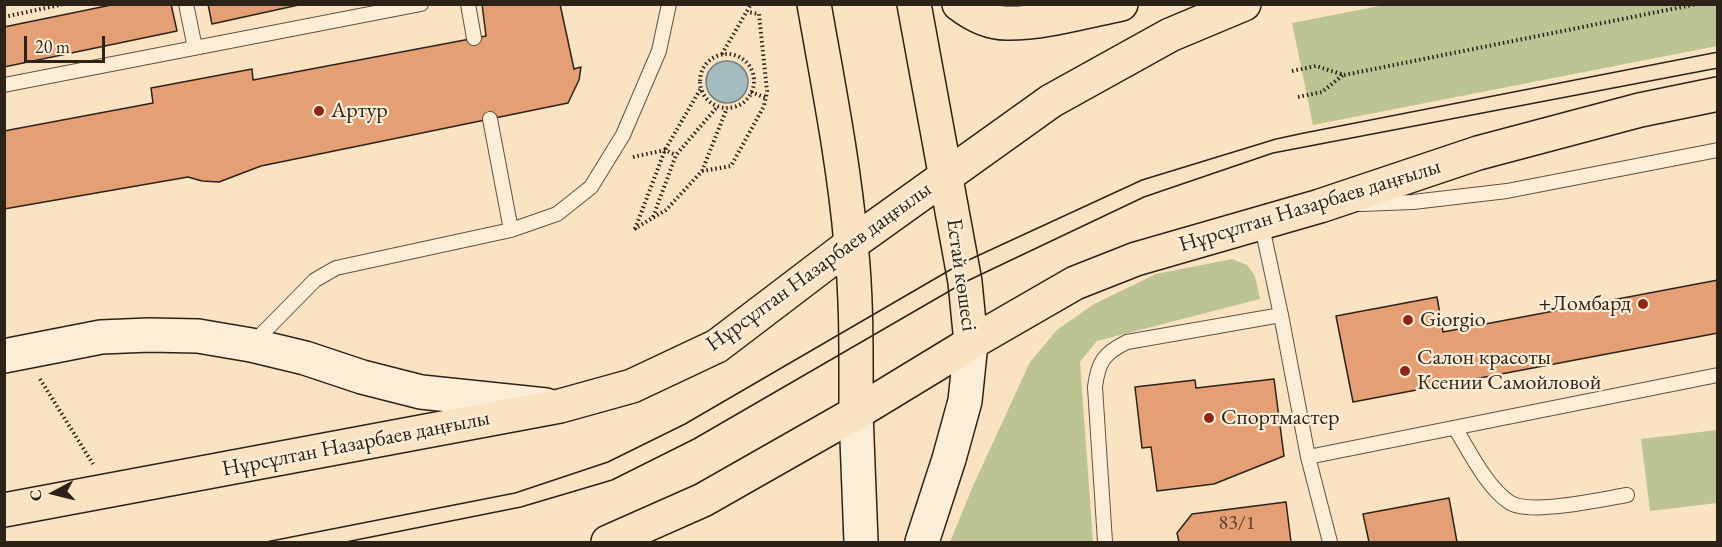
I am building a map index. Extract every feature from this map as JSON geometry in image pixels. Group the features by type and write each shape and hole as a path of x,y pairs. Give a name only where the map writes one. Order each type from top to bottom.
{"main road":[{"path":"814,4 836,127 852,244 856,413"},
{"name":"Естай көшесі","path":"914,4 965,282 971,343"},
{"path":"959,4 985,19 1004,23 1045,19 1121,4"},
{"name":"Нұрсұлтан Назарбаев даңғылы","path":"4,510 560,406 632,386 717,346 852,244 1051,101 1170,35 1244,4"},
{"name":"Нұрсұлтан Назарбаев даңғылы","path":"608,543 703,500 856,413 1075,283 1136,260 1320,206 1478,153 1640,110 1718,94"}],"street":[{"path":"14,354 101,337 198,336 251,345 304,358 362,378 421,392 560,406"},
{"name":"Естай көшесі","path":"922,543 965,401 971,343"},
{"path":"856,413 861,543"}],"lane":[{"path":"186,4 195,48"},
{"path":"4,85 421,4"},
{"path":"468,4 474,38"},
{"path":"251,345 315,280 336,268 511,230 557,214 591,187 623,135 659,51 669,4"},
{"path":"490,119 511,230"},
{"path":"1320,206 1413,202 1507,191 1718,150"},
{"path":"1261,222 1308,457 1330,543"},
{"path":"1106,543 1095,387 1102,358 1114,348 1127,342 1281,315"},
{"path":"1308,457 1718,375"},
{"path":"1455,428 1489,481 1511,504 1542,509 1627,495"}],"path":[{"path":"4,17 64,4"},
{"path":"722,54 751,4"},
{"path":"1298,97 1322,92 1344,75 1697,4"},
{"path":"702,171 731,166 764,106 767,91 759,14 747,12"},
{"path":"722,54 740,57 752,71 753,79 751,92 743,102 727,108 718,106 704,96 700,79 707,63 722,54"},
{"path":"1292,71 1316,66 1344,75"},
{"path":"701,88 665,150 634,229 666,210 702,171 727,108"},
{"path":"751,92 766,98"},
{"path":"653,218 675,155 718,106"},
{"path":"665,150 675,155"},
{"path":"14,354 109,490"}],"green space":[{"path":"1390,4 1717,5 1717,46 1313,125 1292,23"},
{"path":"1232,259 1247,265 1255,276 1260,299 1097,341 1080,362 1093,542 950,542 1030,362 1057,330 1094,304 1156,274"},
{"path":"1717,430 1717,503 1650,511 1641,439"}],"water":[{"path":"727,61 742,67 748,82 742,97 727,103 712,97 706,82 712,67"}],"building":[{"path":"116,4 171,4 177,31 4,67 4,27"},
{"path":"208,4 303,4 212,24"},
{"name":"Артур","path":"482,4 560,4 574,69 581,67 579,80 568,103 261,166 219,182 188,177 4,209 4,131 153,103 151,88 252,69 253,80 486,36"},
{"path":"1718,280 1718,333 1353,402 1336,316 1437,297 1443,332"},
{"name":"Спортмастер","path":"1274,379 1284,456 1214,484 1157,491 1151,447 1142,448 1135,387 1195,380 1196,388"},
{"path":"1449,498 1457,542 1369,542 1363,514"},
{"path":"1286,502 1291,542 1179,542 1177,533 1192,514"}],"tram line":[{"path":"266,542 515,493 608,462 685,424 962,263 1142,180 1276,139 1718,52"},
{"path":"346,542 521,507 612,480 694,439 965,282 1144,197 1273,153 1718,68"}],"place":[{"name":"Артур","path":"319,111"},
{"name":"+Ломбард","path":"1643,304"},
{"name":"Giorgio","path":"1408,320"},
{"name":"Салон красоты Ксении Самойловой","path":"1405,371"},
{"name":"Спортмастер","path":"1209,418"}]}
